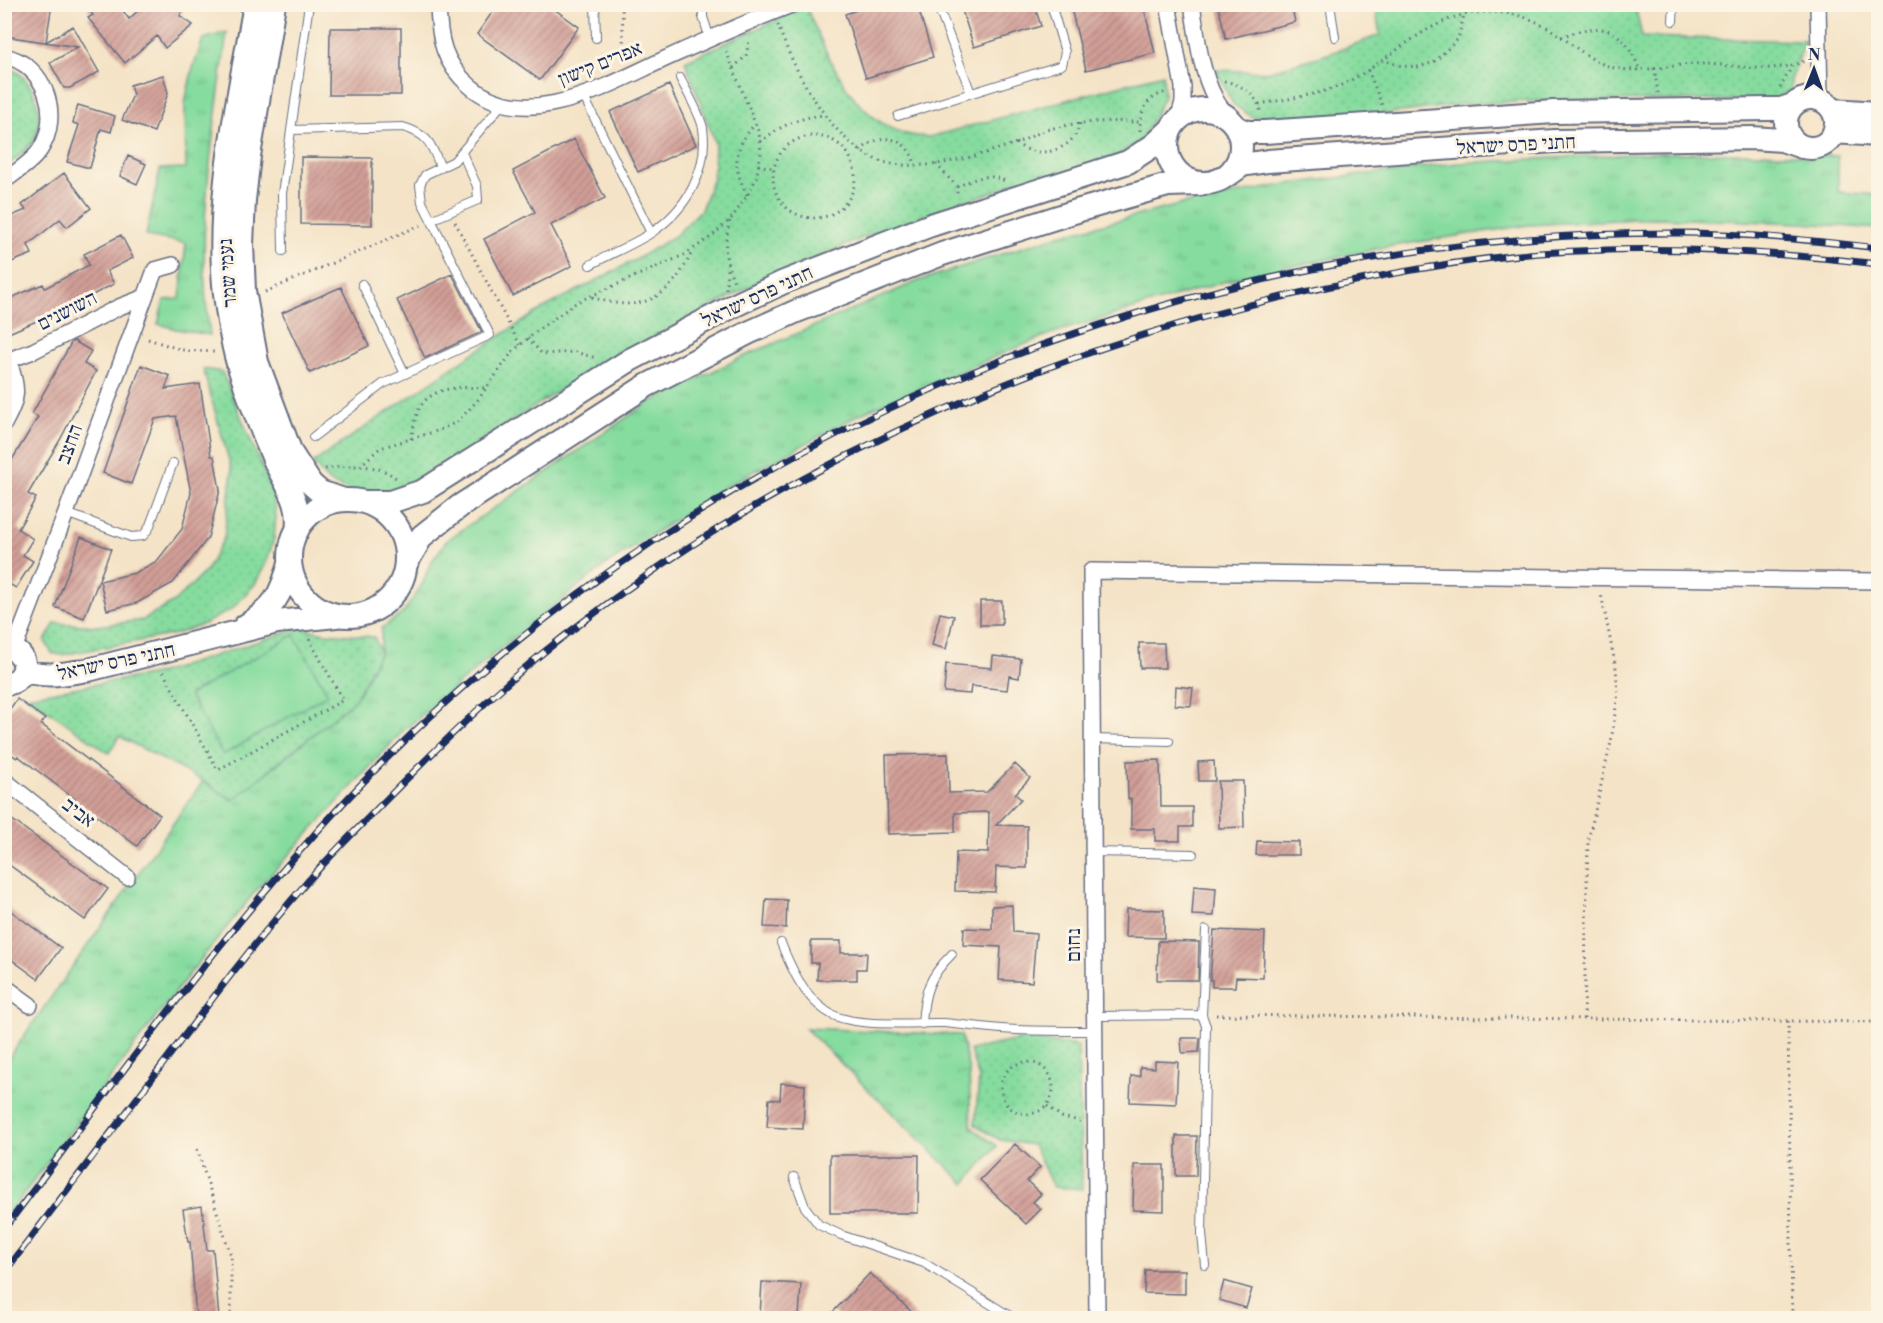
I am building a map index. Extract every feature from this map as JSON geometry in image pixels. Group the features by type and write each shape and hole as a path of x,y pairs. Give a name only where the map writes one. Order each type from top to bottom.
{"main road":[{"name":"נעמי שמר","path":"255,4 225,198 223,244 225,293 239,368 274,461 296,502 299,518 297,531"},
{"name":"נעמי שמר","path":"274,4 250,145 244,200 242,244 245,300 257,362 291,453 302,472 320,492 354,501"},
{"path":"1826,104 1836,118 1834,132 1827,142 1820,147 1802,147 1794,142 1786,127 1786,118 1793,105 1800,100 1809,97 1826,104 1878,113"},
{"name":"חתני פרס ישראל","path":"1233,123 1248,132 1265,132 1554,112 1769,109 1793,105"},
{"path":"1197,109 1208,109 1219,112 1233,123 1241,140 1241,151 1238,163 1231,173 1211,183 1200,184 1188,181 1178,174 1171,164 1166,142 1174,125 1186,113 1197,109"},
{"name":"חתני פרס ישראל","path":"354,501 390,502 423,491 610,372 680,332 754,296 855,253 955,217 1128,162 1174,125"},
{"path":"1834,132 1878,135"},
{"name":"חתני פרס ישראל","path":"1231,173 1242,165 1268,161 1555,141 1752,138 1782,140 1802,147"},
{"name":"חתני פרס ישראל","path":"407,561 422,536 460,506 646,386 748,333 797,311 942,254 1070,213 1168,185 1200,184"},
{"path":"354,501 378,508 391,518 406,546 407,561 396,593 384,605 369,613 353,616 342,616 318,608 304,596 294,581 290,563 291,546 297,531 309,515 325,505 354,501"},
{"name":"חתני פרס ישראל","path":"207,641 234,632 271,607 283,588 290,563"},
{"name":"חתני פרס ישראל","path":"24,671 38,675 62,675 277,622 342,616"},
{"path":"4,684 18,680 24,671 23,658 9,648"}],"street":[{"name":"אפרים קישון","path":"438,4 439,25 445,54 454,69 482,96 522,106 542,106 584,95 794,4"},
{"path":"1168,4 1183,87 1183,102 1174,125"},
{"path":"1192,4 1207,79 1215,98 1233,123"},
{"path":"1818,4 1819,54 1826,104"},
{"path":"4,56 14,58 29,66 42,82 48,101 50,120 39,152 4,181"},
{"name":"החצב","path":"9,648 66,513 154,270 173,266"},
{"name":"השושנים","path":"4,424 16,398 17,385 7,362 119,307 145,297"},
{"name":"נחום","path":"1097,1318 1091,572 1596,577"},
{"path":"1596,577 1878,581"},
{"name":"אביב","path":"4,780 128,877"},
{"path":"4,986 30,1005"}],"lane":[{"path":"283,251 282,194 309,4"},
{"path":"595,4 596,38"},
{"path":"703,4 703,17 715,37"},
{"path":"938,4 971,93"},
{"path":"898,116 1062,65 1065,52 1051,4"},
{"path":"1330,4 1335,37"},
{"path":"1673,21 1674,4"},
{"path":"590,265 651,233 679,210 695,184 702,161 702,126 680,78"},
{"path":"584,95 651,233"},
{"path":"313,436 383,384 490,335 422,202 420,185 424,175 454,161 503,103"},
{"path":"291,130 404,127 419,132 430,141 441,168"},
{"path":"431,220 478,200 477,186 462,153"},
{"path":"362,284 405,374"},
{"path":"66,513 131,537 143,536 149,528 172,463"},
{"path":"1092,739 1169,741"},
{"path":"1094,852 1193,854"},
{"path":"1205,1265 1202,1234 1206,1026 1202,1015 1206,930"},
{"path":"780,943 793,974 810,996 827,1012 848,1019 885,1024 943,1023 1015,1030 1095,1031"},
{"path":"922,1024 926,992 936,971 952,954"},
{"path":"1095,1016 1202,1015"},
{"path":"794,1177 805,1207 819,1225 841,1235 924,1263 1013,1318"}],"path":[{"path":"622,4 624,77"},
{"path":"1511,4 1511,14"},
{"path":"774,12 784,43 825,115 860,151 882,162 936,164 1016,143 1049,129 1104,121 1140,122"},
{"path":"1259,104 1339,86 1368,70 1426,31 1456,17 1481,12 1511,14 1528,18 1561,37 1581,52 1616,68 1722,64 1757,68 1792,66 1819,54"},
{"path":"1382,60 1402,66 1419,67 1434,62 1458,39 1464,15"},
{"path":"733,68 746,56 749,42 748,22"},
{"path":"1561,37 1590,27 1602,27 1625,42 1640,68"},
{"path":"360,466 380,448 457,422 477,401 513,351 528,338 577,302 646,273 693,249 731,219 756,179 761,153 755,124 733,68 715,37"},
{"path":"1769,109 1792,66"},
{"path":"1368,70 1390,123"},
{"path":"1207,79 1231,82 1245,88 1259,104 1265,132"},
{"path":"1145,150 1140,135 1140,122 1146,105 1156,94 1183,87"},
{"path":"760,142 789,122 807,116 825,115"},
{"path":"1016,143 1024,150 1037,153 1055,150 1078,135 1080,123"},
{"path":"747,196 738,175 738,153 742,138 755,124"},
{"path":"818,135 832,139 844,147 852,159 856,173 850,199 840,210 816,219 802,217 789,210 779,200 772,183 773,168 778,155 788,144 801,137 818,135"},
{"path":"860,151 869,142 881,138 892,140 904,145 912,152 915,164"},
{"path":"844,147 848,140"},
{"path":"936,164 957,187 955,217"},
{"path":"758,165 773,168"},
{"path":"957,187 978,177 998,177 1026,194"},
{"path":"450,212 520,345"},
{"path":"731,219 724,243 728,267 735,284 754,296"},
{"path":"245,300 431,220"},
{"path":"591,296 620,304 650,301 668,288 683,272 693,249"},
{"path":"132,334 182,350 218,352 236,350"},
{"path":"528,338 542,354 574,352 588,355 597,359 610,372"},
{"path":"411,439 416,417 423,403 439,392 454,388 486,388"},
{"path":"302,472 360,466 382,469 397,479 407,497"},
{"path":"1584,1019 1588,841 1611,742 1618,693 1608,627 1596,577"},
{"path":"153,654 218,770 343,700 298,620"},
{"path":"1202,1015 1878,1022"},
{"path":"1788,1021 1792,1318"},
{"path":"1026,1062 1035,1063 1048,1072 1054,1089 1047,1106 1037,1113 1028,1114 1019,1113 1010,1108 1002,1092 1004,1076 1017,1064 1026,1062"},
{"path":"1047,1106 1062,1117 1096,1122"},
{"path":"197,1149 231,1256 231,1318"}],"green space":[{"path":"1375,4 1635,5 1642,37 1805,41 1791,80 1791,90 1773,100 1532,101 1464,104 1371,116 1252,117 1233,104 1216,70 1267,72 1331,53 1380,35"},
{"path":"806,7 833,64 856,99 870,114 887,126 906,134 929,137 1163,74 1164,96 1140,141 1104,164 1024,181 872,234 759,282 589,371 417,483 384,491 360,492 339,487 325,477 313,463 542,309 675,236 701,210 713,178 715,143 685,61"},
{"path":"227,32 205,221 204,259 210,335 158,324 164,300 180,299 186,243 146,236 160,169 186,168 185,103 192,71 203,39"},
{"path":"5,67 16,71 32,88 39,112 36,135 30,145 5,167"},
{"path":"1648,153 1838,156 1838,192 1878,195 1878,229 1802,223 1654,218 1529,225 1392,246 1240,277 1050,334 868,410 725,487 607,564 505,645 402,732 254,893 172,996 5,1219 5,1063 203,781 233,800 355,700 380,652 382,628 404,612 423,583 430,564 447,540 648,403 738,359 918,281 1060,235 1187,203 1288,184 1458,163"},
{"path":"203,369 222,372 273,493 276,516 274,538 267,561 255,584 232,609 204,624 176,634 62,655 52,653 45,641 55,623 97,626 143,620 174,602 206,571 224,538 232,471"},
{"path":"299,628 325,633 374,637 380,652 355,700 233,800 203,781 119,736 109,753 27,696 161,673"},
{"path":"294,635 328,694 223,755 189,695"},
{"path":"805,1028 961,1035 969,1071 971,1127 997,1146 965,1184"},
{"path":"1023,1039 1078,1046 1082,1189 1053,1187 1033,1145 1000,1140 975,1125 979,1079 970,1050"}],"building":[{"path":"4,4 52,4 46,42 73,26 99,72 70,88 64,88 50,63 78,47 4,36"},
{"path":"85,4 118,4 129,19 145,4 186,4 180,16 193,25 165,48 157,36 125,63 88,18 93,15"},
{"path":"498,4 547,4 579,27 540,80 477,34"},
{"path":"876,4 917,4 933,57 866,78 845,14"},
{"path":"960,4 1034,4 1041,26 974,47"},
{"path":"1070,4 1143,4 1155,53 1086,70"},
{"path":"1218,4 1291,4 1295,22 1226,39"},
{"path":"330,28 401,28 401,95 329,95"},
{"path":"163,75 168,93 154,132 122,120 133,95 130,85"},
{"path":"669,85 696,145 638,172 610,112"},
{"path":"78,105 115,116 111,132 101,129 90,168 67,162 79,125 73,123"},
{"path":"574,139 605,198 551,225 572,266 513,296 484,239 535,212 513,171"},
{"path":"128,156 146,164 137,184 120,176"},
{"path":"301,157 372,158 372,225 301,224"},
{"path":"64,173 91,208 67,227 60,219 28,245 32,254 4,265 4,219 26,210 22,205"},
{"path":"121,235 133,258 107,271 114,284 69,307 4,335 4,301 43,284 45,288 89,265 84,254"},
{"path":"452,274 482,332 425,358 397,300"},
{"path":"341,287 369,346 310,373 282,313"},
{"path":"74,341 91,351 84,364 96,371 60,440 28,494 36,498 18,529 33,539 23,555 33,561 16,588 4,581 4,473 38,417 32,414"},
{"path":"141,365 170,376 165,389 200,384 211,456 214,456 220,490 208,538 173,583 137,603 107,610 100,581 135,573 157,561 182,529 191,493 176,416 155,419 131,484 103,473"},
{"path":"81,537 111,549 84,618 55,607"},
{"path":"980,601 1002,601 1002,625 980,625"},
{"path":"940,613 954,616 946,649 932,645"},
{"path":"1139,643 1164,643 1165,668 1140,668"},
{"path":"993,656 1021,659 1019,678 1009,676 1007,690 971,686 970,694 944,692 946,664 992,668"},
{"path":"1176,686 1193,688 1191,706 1175,705"},
{"path":"17,699 45,719 41,724 160,815 137,846 18,756 17,758 4,750 4,717"},
{"path":"948,754 949,793 987,792 1015,764 1030,778 1015,794 1021,799 996,825 1027,826 1027,868 996,867 995,892 955,891 956,852 988,853 989,812 955,813 955,832 888,834 886,755"},
{"path":"1160,760 1161,807 1192,807 1192,827 1180,827 1180,841 1155,841 1155,829 1131,829 1127,761"},
{"path":"1214,761 1215,781 1199,781 1198,762"},
{"path":"1218,781 1243,781 1244,827 1219,828"},
{"path":"4,814 108,889 85,920 4,861"},
{"path":"1257,841 1299,842 1299,855 1256,855"},
{"path":"1194,886 1216,888 1214,916 1192,915"},
{"path":"766,899 787,900 786,928 764,927"},
{"path":"1012,905 1013,932 1036,934 1032,982 999,980 1001,947 963,945 964,928 992,929 992,906"},
{"path":"4,906 61,948 38,979 4,954"},
{"path":"1126,909 1164,910 1164,938 1125,937"},
{"path":"1214,930 1265,932 1263,978 1236,977 1235,987 1212,987 1212,980 1210,980"},
{"path":"811,941 841,941 841,953 867,953 866,969 857,969 857,980 817,980 818,963 811,963"},
{"path":"1158,941 1199,942 1198,980 1157,980"},
{"path":"1181,1038 1200,1038 1199,1052 1182,1053"},
{"path":"1155,1061 1178,1062 1176,1104 1130,1102 1131,1076 1140,1076 1140,1067 1155,1068"},
{"path":"781,1083 805,1085 803,1129 767,1127 769,1099 780,1100"},
{"path":"1176,1136 1197,1136 1196,1176 1176,1176"},
{"path":"1015,1144 1040,1167 1027,1181 1041,1194 1033,1202 1041,1209 1026,1224 980,1180"},
{"path":"830,1155 919,1155 918,1213 830,1213"},
{"path":"1134,1165 1164,1165 1164,1211 1133,1210"},
{"path":"202,1206 207,1250 213,1250 219,1318 196,1318 190,1242 188,1242 183,1209"},
{"path":"1145,1270 1185,1270 1185,1294 1144,1293"},
{"path":"870,1273 918,1318 840,1318 833,1312"},
{"path":"1224,1281 1252,1289 1246,1308 1219,1300"},
{"path":"762,1282 801,1284 799,1318 760,1316"}],"railway":[{"path":"4,1229 138,1050 230,933 278,876 379,766 513,645 658,538 812,447 975,371 1145,311 1319,268 1497,242 1677,233 1727,234 1878,248"},
{"path":"4,1273 267,929 327,859 452,734 532,662 626,590 702,538 781,491 862,448 946,409 1031,374 1117,343 1206,317 1356,281 1478,260 1582,251 1709,251 1878,264"}]}
